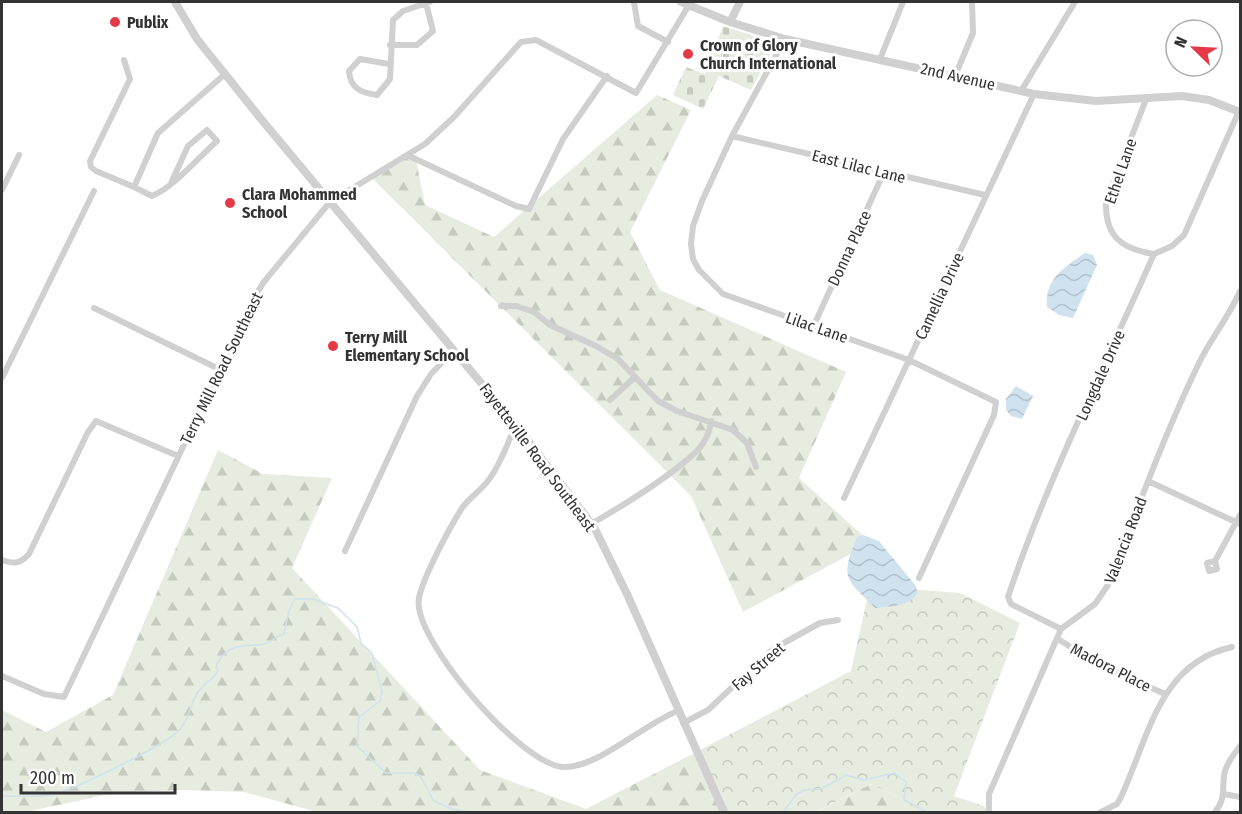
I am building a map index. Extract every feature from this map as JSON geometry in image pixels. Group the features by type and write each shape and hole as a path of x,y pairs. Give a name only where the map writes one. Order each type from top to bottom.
{"street":[{"name":"Fayetteville Road Southeast","path":"175,2 197,39 516,425 591,524 627,594 724,813"},
{"path":"389,64 360,59 349,71 349,80 357,89 377,95 390,79 389,64 390,45 393,20 403,11 428,2 433,31 417,45 390,45"},
{"path":"634,2 639,26 668,42"},
{"path":"730,22 740,2"},
{"path":"880,59 903,2"},
{"path":"955,76 973,33 972,2"},
{"path":"1021,91 1075,2"},
{"name":"Terry Mill Road Southeast","path":"2,676 44,694 64,697 219,369 263,283 330,202 425,144 454,117 521,42 536,40 636,93 668,42 685,3"},
{"name":"2nd Avenue","path":"685,3 730,22 785,39 1034,94 1096,101 1147,97 1193,97 1240,111"},
{"name":"Lilac Lane","path":"785,39 732,136 693,226 693,259 699,270 723,294 909,360 988,396 996,402 997,406 919,578"},
{"path":"124,60 130,79 90,161 91,167 152,196 172,181 217,141 207,130 188,146 172,181"},
{"path":"134,187 158,133 225,74"},
{"path":"407,155 516,206 529,208 563,139 607,76"},
{"name":"Camellia Drive","path":"844,498 1034,94"},
{"name":"Ethel Lane","path":"1147,97 1106,202 1106,220 1116,239 1127,247 1154,254"},
{"path":"1154,254 1172,246 1184,235 1240,111"},
{"name":"East Lilac Lane","path":"732,136 985,195"},
{"path":"2,190 19,155"},
{"name":"Donna Place","path":"814,325 884,172"},
{"path":"2,374 94,191"},
{"name":"Longdale Drive","path":"1061,629 1011,604 1008,597 1048,494 1154,254"},
{"name":"Valencia Road","path":"1061,629 1071,624 1102,596 1200,359 1227,320 1240,291"},
{"path":"501,306 516,306 534,312 550,325 618,359 658,401 677,411 733,430 747,443 756,467"},
{"path":"94,308 219,369"},
{"path":"345,551 417,396 431,374 454,350"},
{"path":"610,400 635,377"},
{"path":"2,560 13,564 23,561 29,554 87,432 96,421 178,456"},
{"path":"591,524 615,510 699,449 710,430 711,421"},
{"path":"516,425 490,479 457,516 422,588 418,600 419,614 424,625 453,671 498,727 537,758 553,766 566,767 591,759 665,716 678,711"},
{"path":"1148,481 1239,520 1215,561"},
{"name":"Fay Street","path":"683,723 708,710 773,649 820,623 838,620"},
{"path":"989,813 989,794 1061,629"},
{"name":"Madora Place","path":"1058,639 1098,664 1165,694"},
{"path":"1106,812 1117,804 1121,797 1165,694 1178,675 1192,663 1213,651 1232,647"},
{"path":"1215,813 1222,804 1225,770 1240,746"},
{"path":"1224,794 1240,797"}],"green space":[{"path":"723,26 776,43 751,90 719,76 703,109 673,95 686,67 705,74"},
{"path":"657,95 691,110 630,232 660,290 846,372 799,478 871,543 743,612 691,496 369,175 415,155 425,205 494,237"},
{"path":"218,450 263,474 332,478 292,568 480,770 586,809 696,752 722,812 317,812 244,792 182,790 114,793 26,812 2,812 2,710 46,732 113,695"},
{"path":"870,586 960,593 1020,623 954,796 984,806 988,812 929,812 871,784 815,812 722,812 696,752 851,671"},
{"path":"871,784 929,812 816,812"}],"water":[{"path":"1085,253 1093,255 1097,265 1073,318 1059,315 1047,307 1047,297 1052,281 1070,263"},
{"path":"1016,386 1033,396 1022,419 1011,416 1006,410 1006,399"},
{"path":"863,535 879,541 916,586 917,592 910,601 875,608 852,583 848,577 848,562 857,537"}],"waterway":[{"path":"2,796 55,794 106,773 161,743 182,727 197,693 216,674 218,670 216,666 226,653 236,647 267,643 284,634 289,610 295,599 313,599 338,608 357,627 361,643 372,653 382,692 380,701 359,717 357,746 386,773 414,773 420,776 434,801 452,809 470,812"},
{"path":"783,812 796,795 804,790 821,789 846,775 864,780 894,773 906,782 904,800 927,812"}],"place":[{"name":"Publix","path":"115,22"},
{"name":"Crown of Glory Church International","path":"688,54"},
{"name":"Clara Mohammed School","path":"230,203"},
{"name":"Terry Mill Elementary School","path":"333,346"}]}
